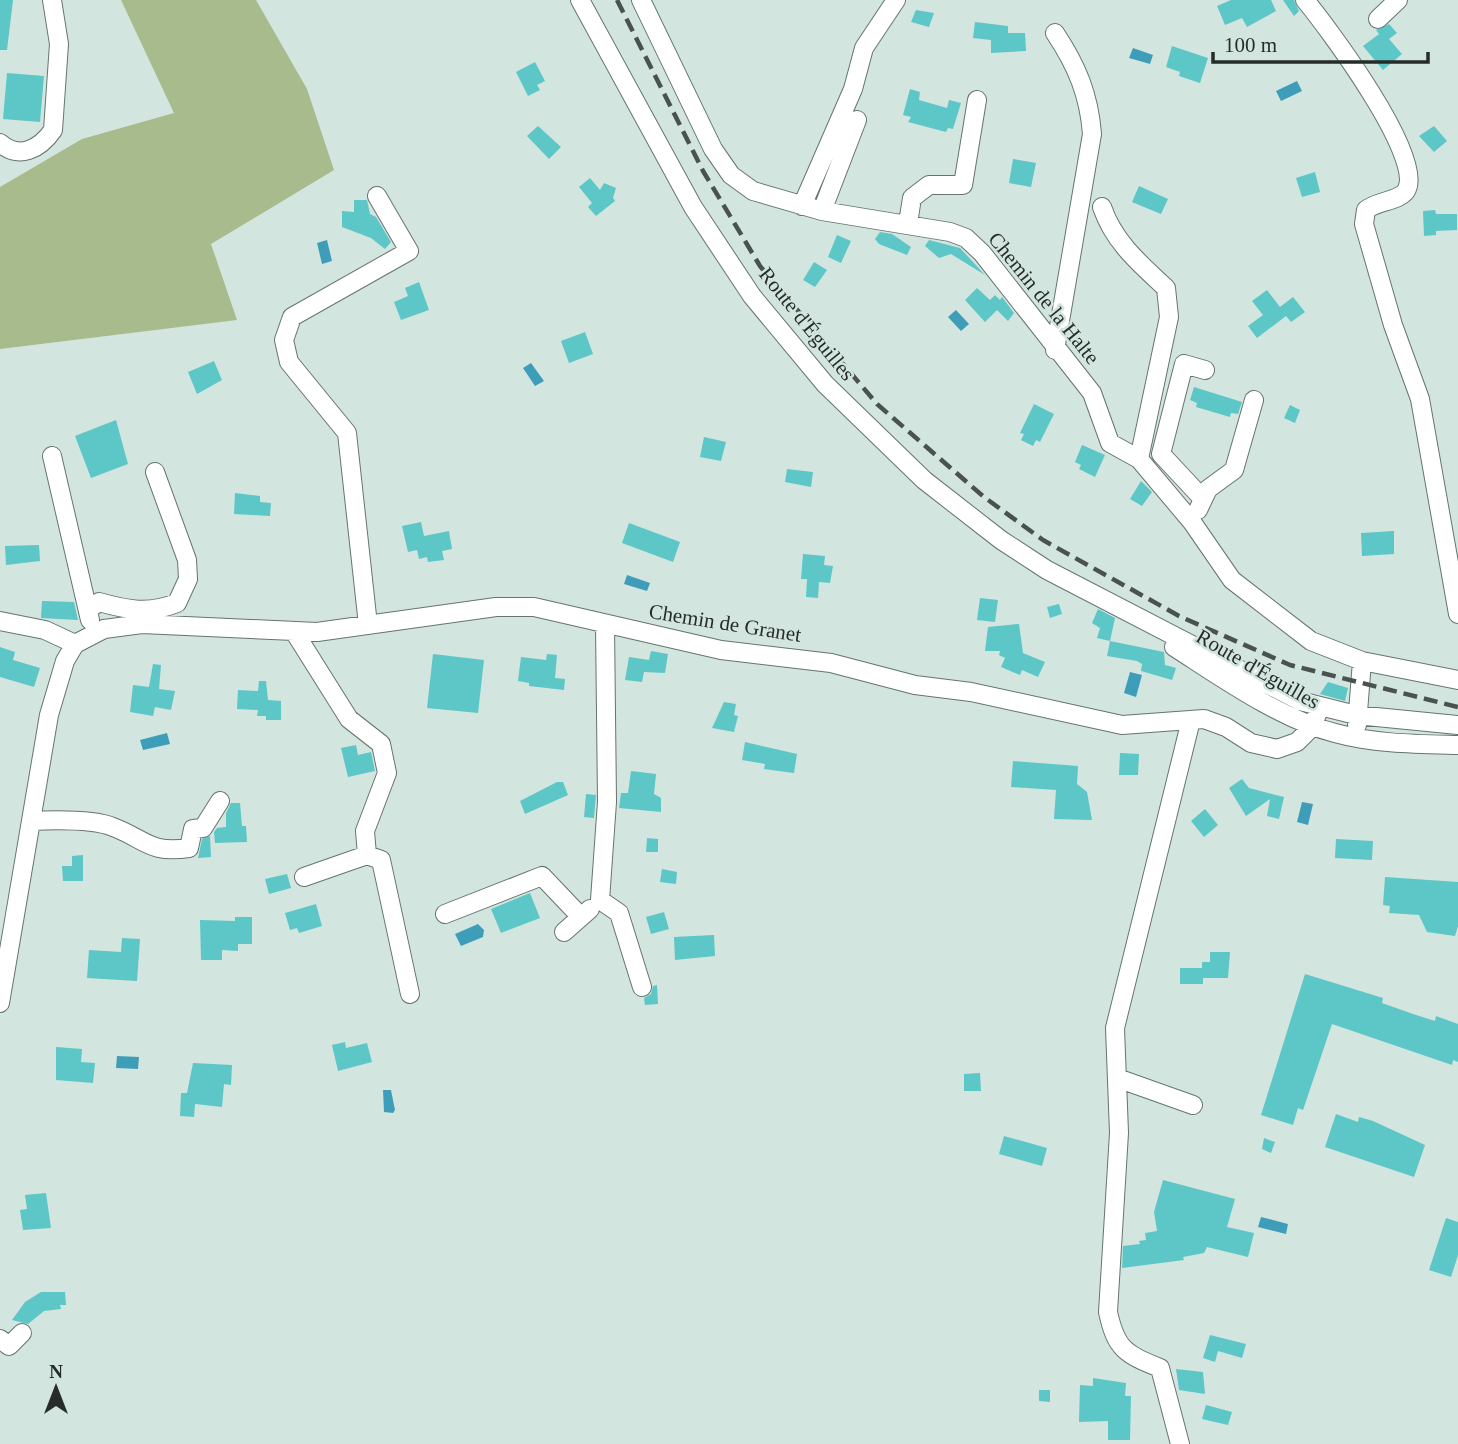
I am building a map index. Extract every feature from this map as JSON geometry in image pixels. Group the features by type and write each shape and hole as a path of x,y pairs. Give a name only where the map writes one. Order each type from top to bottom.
{"street":[{"path":"0,143 17,152 29,151 46,141 53,130 59,44 51,0"},
{"name":"Route d'Éguilles","path":"580,0 693,208 752,296 795,349 891,451 924,480 1002,540 1177,649 1313,726 1356,739 1458,746"},
{"name":"Chemin de la Halte","path":"641,0 713,149 731,175 753,191 802,206 908,223 966,238 982,253 1055,350 1092,393 1110,443 1139,459 1192,522 1232,580 1311,640 1362,661 1458,680"},
{"path":"802,206 853,89 864,48 897,0"},
{"path":"1305,0 1381,107 1408,167 1408,188 1402,195 1373,204 1366,210 1364,224 1392,325 1420,399 1458,614"},
{"path":"1378,19 1398,0"},
{"path":"1055,33 1075,62 1089,101 1092,134 1055,350"},
{"path":"908,223 912,198 929,185 963,184 977,100"},
{"path":"822,211 858,120"},
{"path":"368,625 347,433 289,362 284,340 292,317 410,251 377,196"},
{"path":"1102,206 1110,229 1125,248 1166,288 1169,317 1139,459"},
{"path":"1203,499 1161,454 1184,364 1205,370"},
{"path":"1192,522 1208,489 1234,470 1254,400"},
{"path":"52,456 89,609 91,634"},
{"path":"89,609 99,602 135,611 157,611 177,603 188,579 187,560 155,472"},
{"name":"Route d'Éguilles","path":"1092,594 1300,701 1319,708 1356,715 1458,725"},
{"name":"Chemin de Granet","path":"75,644 104,629 142,624 295,633 496,607 534,607 721,650 831,663 915,685 971,692 1122,725 1191,720 1216,722 1251,743 1277,749 1297,742 1313,726"},
{"path":"0,621 45,630 75,644 65,661 49,715 0,1003"},
{"path":"564,932 600,900 607,802 605,624"},
{"path":"295,633 349,719 382,744 387,773 365,831 367,855"},
{"path":"1356,739 1362,661"},
{"path":"1313,726 1319,708"},
{"path":"1180,1444 1160,1368 1130,1356 1114,1339 1108,1312 1119,1133 1115,1028 1191,720"},
{"path":"31,821 110,825 146,846 169,851 188,848 193,829 203,828 220,801"},
{"path":"304,877 367,855 381,860 410,994"},
{"path":"445,914 542,876 581,917"},
{"path":"600,900 619,913 642,987"},
{"path":"1117,1078 1193,1105"},
{"path":"0,1339 9,1346 22,1332"}],"green space":[{"path":"121,0 256,0 307,89 334,170 211,244 237,320 0,349 0,187 82,139 174,113"}],"water":[{"path":"1133,48 1153,55 1150,64 1129,58"},
{"path":"1297,81 1302,91 1281,101 1276,91"},
{"path":"327,240 332,261 322,264 317,243"},
{"path":"956,310 969,324 961,331 948,317"},
{"path":"531,363 544,381 535,386 523,368"},
{"path":"627,575 650,583 647,591 624,584"},
{"path":"1130,672 1142,675 1136,697 1124,693"},
{"path":"167,733 170,744 143,750 140,740"},
{"path":"1302,802 1313,804 1308,825 1297,822"},
{"path":"478,924 484,930 483,937 461,946 455,934"},
{"path":"117,1056 139,1057 138,1069 116,1068"},
{"path":"383,1090 391,1090 395,1110 393,1113 384,1112"},
{"path":"1261,1217 1288,1224 1286,1234 1258,1227"}],"building":[{"path":"0,0 13,0 7,50 0,50"},
{"path":"1231,0 1271,0 1276,11 1247,27 1242,18 1225,25 1217,6"},
{"path":"1283,0 1294,0 1299,11 1294,16"},
{"path":"916,10 934,13 929,27 911,22"},
{"path":"975,22 1008,26 1008,33 1025,33 1026,51 991,53 991,40 973,38"},
{"path":"1389,24 1397,33 1389,39 1402,54 1383,70 1363,46 1379,34 1376,30"},
{"path":"1172,46 1208,58 1200,83 1179,76 1180,72 1166,67"},
{"path":"535,62 545,81 537,85 540,90 528,96 516,72"},
{"path":"7,73 44,76 40,122 3,119"},
{"path":"910,89 920,92 919,100 947,108 949,100 961,103 953,129 948,128 946,132 908,122 911,117 903,115"},
{"path":"538,126 561,147 549,159 527,136"},
{"path":"1434,126 1447,141 1434,152 1419,136"},
{"path":"1013,159 1036,163 1031,187 1009,183"},
{"path":"1315,172 1320,192 1302,197 1296,178"},
{"path":"590,178 600,190 604,183 616,188 613,198 615,201 596,216 588,207 592,203 579,187"},
{"path":"1139,186 1168,199 1161,214 1132,202"},
{"path":"354,200 367,200 370,214 376,217 391,242 385,249 371,238 342,227 342,211 354,212"},
{"path":"1435,210 1436,214 1457,214 1457,230 1436,231 1436,235 1424,236 1423,211"},
{"path":"880,232 892,234 911,247 907,255 879,244 875,239"},
{"path":"837,235 851,241 841,263 828,257"},
{"path":"929,240 960,248 985,275 951,254 939,258 925,246"},
{"path":"814,262 827,270 815,287 803,280"},
{"path":"419,282 429,310 401,320 394,302 408,296 405,288"},
{"path":"977,288 990,300 995,295 1000,300 1002,297 1014,313 1008,321 997,310 985,322 965,300"},
{"path":"1267,290 1280,307 1293,297 1305,312 1291,322 1286,316 1257,338 1248,326 1263,315 1252,301"},
{"path":"585,332 593,354 569,363 561,341"},
{"path":"214,361 222,380 197,394 188,372"},
{"path":"1194,387 1242,402 1238,414 1231,413 1230,417 1196,407 1197,403 1190,400"},
{"path":"1034,404 1054,414 1040,442 1036,440 1033,446 1021,440 1024,434 1020,433"},
{"path":"1290,405 1300,410 1295,423 1284,418"},
{"path":"116,420 128,464 91,478 75,436"},
{"path":"704,437 726,442 721,461 700,457"},
{"path":"1082,445 1105,455 1095,477 1079,469 1081,465 1075,462"},
{"path":"787,469 813,472 811,487 785,482"},
{"path":"1141,481 1152,492 1142,506 1130,499"},
{"path":"235,493 260,496 260,502 271,503 270,516 234,514"},
{"path":"421,522 424,536 449,531 452,549 442,551 444,560 428,562 427,557 419,559 417,550 408,552 402,526"},
{"path":"629,523 680,542 673,562 622,543"},
{"path":"1394,531 1394,554 1362,556 1361,533"},
{"path":"39,545 40,561 6,565 5,546"},
{"path":"803,554 825,556 824,565 833,566 830,583 819,582 818,598 806,597 807,579 801,579"},
{"path":"980,598 998,600 995,622 977,620"},
{"path":"42,601 74,602 78,620 41,618"},
{"path":"1059,604 1062,614 1050,618 1047,607"},
{"path":"1098,609 1115,618 1110,641 1097,638 1100,628 1092,623"},
{"path":"1019,624 1023,653 1045,662 1038,677 1022,670 1020,675 1001,667 1005,658 999,655 1000,651 985,651 988,627"},
{"path":"1110,641 1164,652 1165,665 1176,668 1172,680 1141,671 1142,664 1137,661 1107,656"},
{"path":"0,647 15,652 13,660 40,668 34,687 0,677"},
{"path":"651,651 668,654 665,673 644,672 642,682 625,680 629,657 649,660"},
{"path":"433,654 484,660 478,713 427,708"},
{"path":"547,654 557,655 555,678 565,679 564,690 529,686 529,683 518,681 521,657 546,660"},
{"path":"153,664 161,665 159,689 175,691 171,710 155,707 153,716 130,712 133,685 149,687"},
{"path":"259,681 266,681 268,700 281,701 281,720 266,720 266,716 257,716 258,710 237,709 238,690 258,691"},
{"path":"1328,682 1348,688 1345,701 1320,694"},
{"path":"724,702 736,704 734,715 738,716 734,732 712,728"},
{"path":"745,742 797,754 794,773 764,769 765,764 742,760"},
{"path":"356,745 358,755 371,752 375,771 348,777 341,748"},
{"path":"1120,753 1139,754 1138,775 1119,775"},
{"path":"1013,761 1078,766 1077,784 1087,792 1092,820 1054,819 1056,790 1011,787"},
{"path":"631,771 656,774 654,794 661,798 661,812 619,808 621,793 628,793"},
{"path":"1242,779 1249,788 1284,797 1279,819 1267,816 1270,799 1246,816 1229,788"},
{"path":"557,782 563,782 568,795 525,814 520,801"},
{"path":"586,794 596,795 594,818 584,817"},
{"path":"231,803 240,803 247,842 215,843 214,832 217,828 226,827 226,813"},
{"path":"1205,809 1218,825 1204,837 1191,821"},
{"path":"210,836 211,857 198,858 202,839"},
{"path":"647,838 658,839 658,852 646,852"},
{"path":"1336,839 1373,841 1372,860 1335,858"},
{"path":"83,855 83,881 63,881 62,866 72,866 72,856"},
{"path":"662,869 677,872 676,884 660,882"},
{"path":"287,874 291,888 269,894 265,879"},
{"path":"1385,877 1458,882 1458,926 1455,936 1427,932 1419,915 1389,913 1390,906 1383,905"},
{"path":"530,893 540,918 501,933 491,909"},
{"path":"316,904 322,926 299,933 297,928 290,930 285,913"},
{"path":"664,912 669,929 651,934 646,917"},
{"path":"235,917 252,917 252,944 238,944 238,951 222,950 222,960 201,960 200,920 235,921"},
{"path":"714,935 715,956 675,960 674,937"},
{"path":"122,938 140,939 137,981 87,978 89,950 121,952"},
{"path":"1210,952 1230,952 1228,978 1203,978 1203,984 1180,984 1180,968 1202,968 1202,962 1210,962"},
{"path":"1305,974 1383,998 1382,1003 1413,1014 1435,1021 1436,1016 1458,1024 1458,1062 1453,1060 1452,1065 1332,1024 1303,1110 1298,1108 1293,1125 1261,1115"},
{"path":"657,985 658,1004 645,1005 644,998 651,994 653,986"},
{"path":"345,1042 346,1048 367,1043 372,1062 338,1071 332,1045"},
{"path":"56,1047 82,1049 81,1062 95,1063 93,1083 56,1080"},
{"path":"193,1063 232,1065 231,1085 224,1084 222,1107 195,1104 194,1117 180,1116 181,1093 187,1093"},
{"path":"980,1073 981,1091 964,1091 964,1074"},
{"path":"1336,1114 1358,1122 1359,1117 1373,1121 1425,1145 1414,1177 1325,1147"},
{"path":"1004,1136 1047,1148 1042,1166 999,1154"},
{"path":"1264,1138 1275,1142 1271,1153 1262,1149"},
{"path":"1163,1180 1235,1199 1227,1227 1254,1233 1248,1257 1207,1247 1204,1253 1183,1257 1184,1260 1122,1268 1123,1246 1140,1244 1139,1241 1146,1240 1145,1233 1157,1231 1154,1212"},
{"path":"46,1193 51,1228 23,1230 20,1210 27,1209 25,1195"},
{"path":"1446,1218 1458,1222 1458,1255 1451,1277 1429,1270"},
{"path":"41,1292 65,1292 66,1305 60,1305 61,1309 44,1311 28,1324 12,1320 25,1302"},
{"path":"1210,1335 1246,1344 1242,1358 1218,1351 1215,1362 1203,1358"},
{"path":"1176,1369 1203,1372 1205,1394 1179,1390"},
{"path":"1093,1378 1126,1383 1125,1396 1131,1396 1130,1440 1108,1440 1108,1421 1079,1422 1080,1385 1093,1386"},
{"path":"1039,1390 1050,1390 1050,1402 1039,1401"},
{"path":"1206,1405 1232,1412 1228,1425 1202,1419"}],"railway":[{"path":"617,0 703,171 760,266 877,404 984,497 1043,540 1179,616 1290,665 1458,707"}]}
